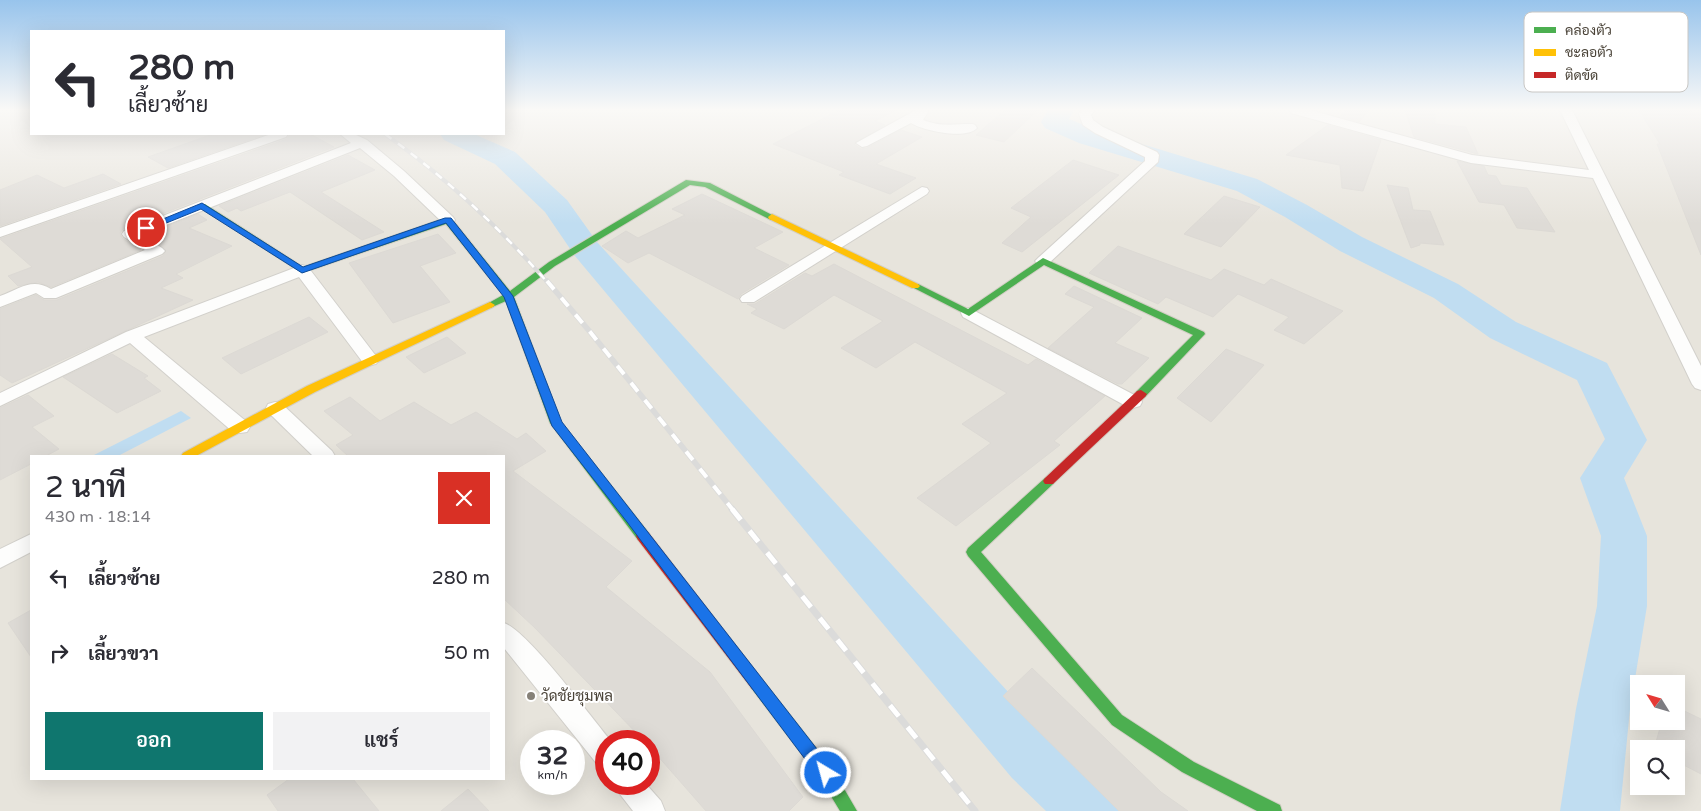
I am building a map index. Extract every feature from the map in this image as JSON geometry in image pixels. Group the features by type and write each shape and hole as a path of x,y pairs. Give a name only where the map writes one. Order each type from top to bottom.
{"street":[{"path":"0,234 243,148"},
{"path":"0,302 37,287 50,295 157,251 129,234 350,148"},
{"path":"368,148 414,186 448,220 508,296 556,423 632,519 826,773 849,811"},
{"path":"969,313 1043,261 1152,158 1133,148"},
{"path":"1431,148 1471,159 1598,175"},
{"path":"1585,148 1701,384"},
{"path":"189,455 275,408 370,360 508,296 552,264 690,182 707,186 969,313 1133,402"},
{"path":"748,299 922,191"},
{"path":"202,206 302,270 370,360"},
{"path":"0,400 132,336 302,270 448,220"},
{"path":"1043,261 1200,334 1133,402 973,552 1117,720 1188,768 1274,811"},
{"path":"132,336 240,427"},
{"path":"275,408 324,455"},
{"path":"0,559 30,543"},
{"path":"505,634 521,650 595,741"},
{"path":"638,795 651,811"}],"shaded area":[{"path":"0,148 1701,148 1701,811 0,811"}],"water":[{"path":"181,411 191,418 120,455 94,455"}],"building":[{"path":"174,148 226,148 168,168 148,157"},
{"path":"262,148 332,148 123,229 120,233 122,238 141,250 51,287 38,282 18,286 8,276 32,267 0,239"},
{"path":"783,148 904,148 876,164 916,178 890,194 839,175 844,172"},
{"path":"1296,148 1378,148 1363,191 1342,188 1340,165 1286,155"},
{"path":"1455,148 1475,148 1478,154"},
{"path":"1659,148 1701,148 1701,255"},
{"path":"348,155 375,170 321,192 384,232 362,240 290,192 241,211 237,208 228,212 219,206"},
{"path":"1073,160 1119,175 1022,252 1002,243 1031,217 1011,208"},
{"path":"1457,161 1484,166 1488,175 1496,176 1501,185 1527,188 1555,232 1517,228 1504,205 1479,202"},
{"path":"103,174 121,184 0,226 0,190 37,175 64,188"},
{"path":"1387,185 1408,188 1413,210 1430,211 1444,245 1420,243 1420,245 1411,248"},
{"path":"702,194 783,232 754,248 789,265 741,294 738,299 649,253 628,263 602,246 626,231 638,238 685,215 672,209"},
{"path":"1224,196 1260,207 1221,247 1184,234"},
{"path":"198,214 207,220 189,228 232,246 176,274 183,278 161,288 193,300 12,383 0,375 0,309 36,295 44,300 57,300 163,256 166,250 145,235"},
{"path":"438,234 456,253 420,266 450,302 393,323 349,263"},
{"path":"1118,246 1211,280 1224,269 1264,285 1271,279 1343,311 1304,344 1274,330 1289,317 1238,294 1213,317 1166,297 1158,304 1089,273"},
{"path":"834,264 1028,365 1036,359 1105,396 1054,441 1060,445 956,526 917,498 991,443 962,424 1007,393 915,342 876,368 841,348 883,321 834,295 784,329 751,313 757,309 747,304 755,304 805,273 812,276"},
{"path":"1074,286 1142,318 1115,343 1149,358 1122,384 1118,384 1048,348 1094,307 1065,294"},
{"path":"309,317 328,332 241,374 222,358"},
{"path":"447,337 466,353 424,373 406,357"},
{"path":"1226,349 1264,365 1211,422 1177,398"},
{"path":"112,354 148,376 144,378 161,391 117,413 63,377"},
{"path":"28,395 54,416 32,427 59,449 48,455 30,455 30,465 0,480 0,408"},
{"path":"350,397 380,421 414,402 451,425 476,412 517,439 526,433 546,451 513,471 632,561 606,587 710,672 803,797 789,811 706,811 660,759 660,730 633,730 535,628 505,600 505,455 347,455 336,445 353,435 324,411"},
{"path":"30,611 30,656 8,623"},
{"path":"1032,668 1161,792 1188,811 1119,811 1003,696"},
{"path":"1685,711 1701,719 1701,774 1685,766 1685,740 1657,740 1659,730 1685,730"},
{"path":"288,780 354,780 379,811 278,811 267,795"},
{"path":"468,789 489,811 441,811"}],"waterway":[{"path":"483,148 505,158 556,206 586,249 1032,759 1089,811"},
{"path":"1125,148 1247,185 1296,211 1351,244 1446,291 1503,330 1593,372 1626,440 1602,478 1624,536 1622,606 1603,709 1590,811"}],"railway":[{"path":"404,148 471,204 548,283"},
{"path":"547,281 733,510"},
{"path":"732,509 975,811"}],"traffic: fast":[{"path":"490,305 509,296 552,264 689,182 707,185 772,217"},
{"path":"202,206 302,270 448,220 509,296 556,423 643,536"},
{"path":"915,286 969,313 1043,261 1200,334 1141,394"},
{"path":"1049,481 973,552 1117,720 1188,767 1274,811"},
{"path":"757,684 826,773 849,811"}],"traffic: slow":[{"path":"772,217 915,286"},
{"path":"189,455 311,389 490,305"}],"traffic: jam":[{"path":"1049,481 1141,394"},
{"path":"643,536 757,684"}],"place":[{"name":"วัดชัยชุมพล","path":"531,696"}],"route":[{"path":"146,228 202,206 302,270 448,220 508,296 556,423 632,519 826,773"}]}
